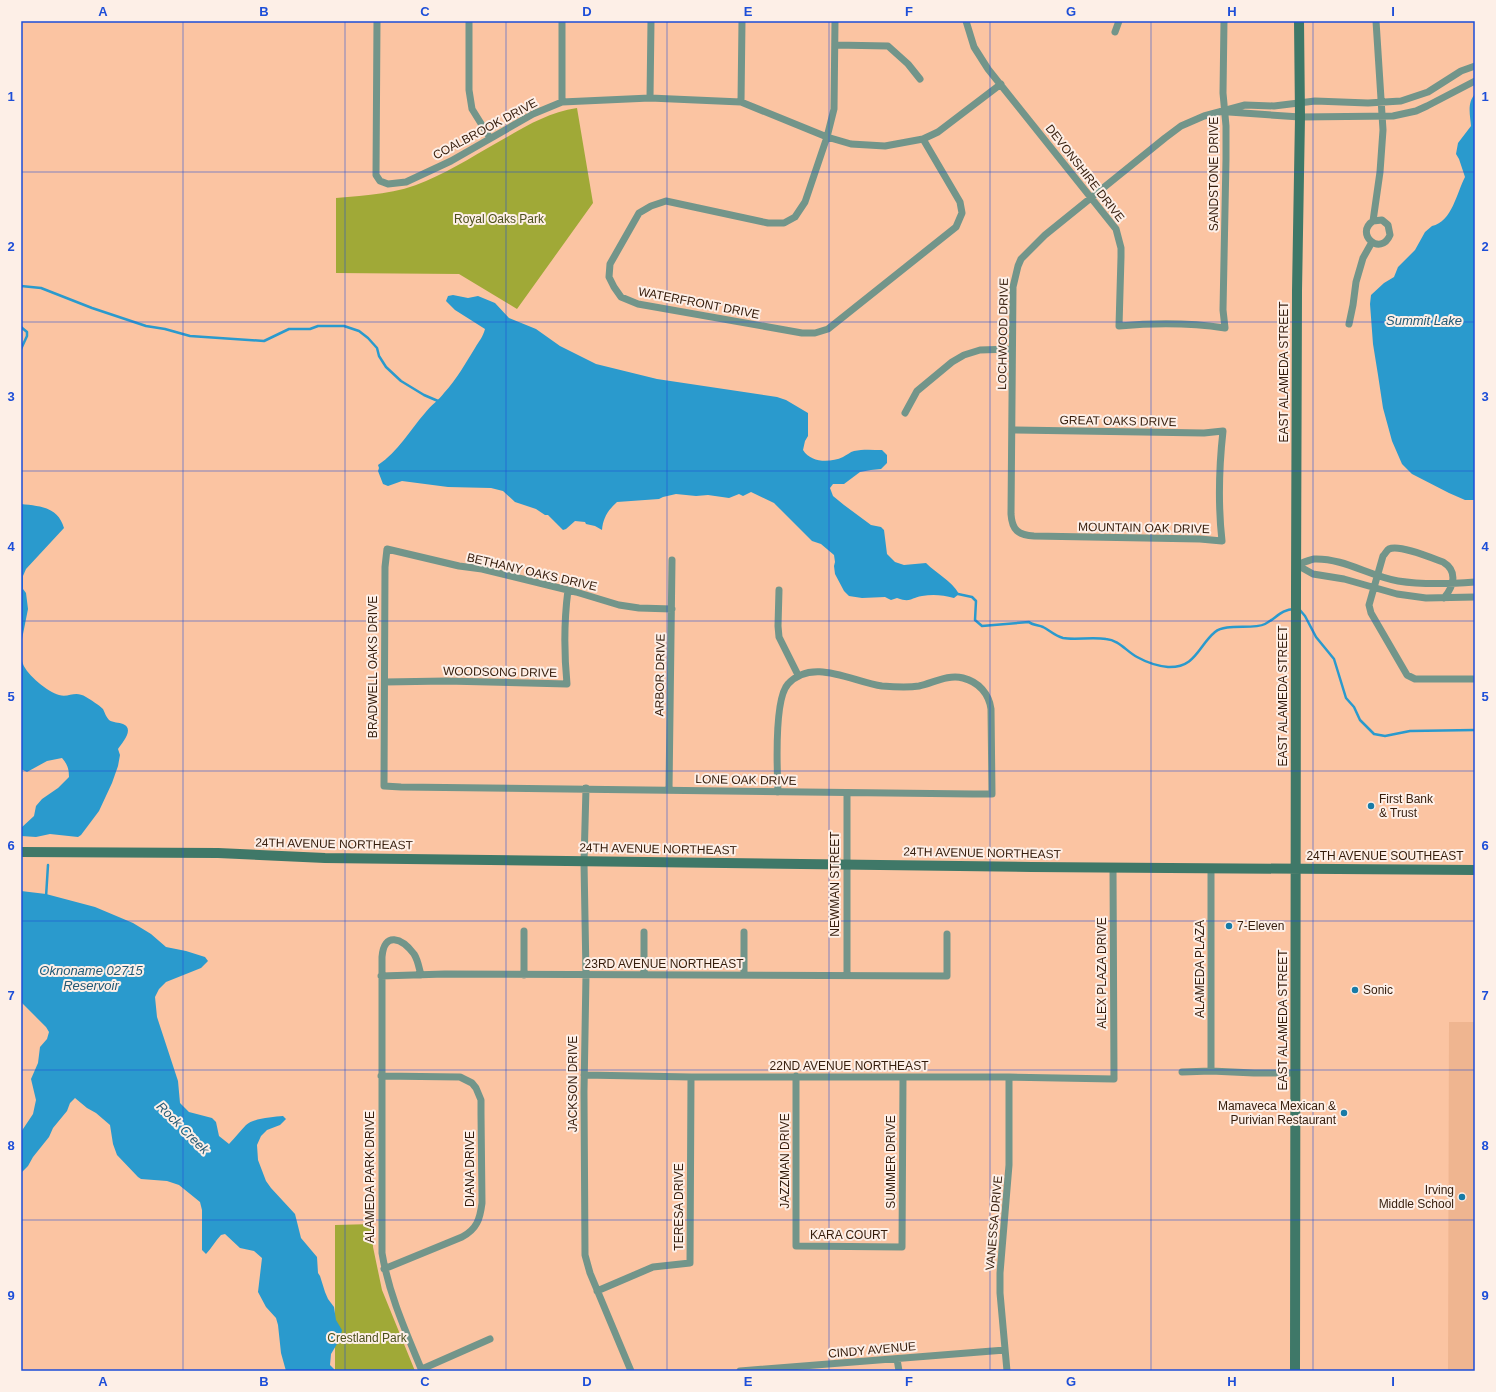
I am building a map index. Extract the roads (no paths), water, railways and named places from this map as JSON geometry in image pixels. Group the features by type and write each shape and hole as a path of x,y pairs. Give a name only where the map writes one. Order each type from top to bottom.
{"street":[{"name":"COALBROOK DRIVE","path":"377,21 376,175 380,181 388,184 406,182 451,160 533,114 562,102 650,98 741,102 827,137 851,144 885,146 923,139 938,132 1001,84"},
{"path":"469,21 469,90 472,109 490,138"},
{"path":"562,21 562,102"},
{"path":"650,98 652,21"},
{"path":"741,102 742,21"},
{"name":"WATERFRONT DRIVE","path":"834,21 834,109 827,137 805,202 795,217 784,223 768,223 666,201 651,206 639,213 610,264 609,277 621,297 638,304 802,334 815,333 828,329 956,227 962,213 960,202 923,139"},
{"name":"DEVONSHIRE DRIVE","path":"966,21 974,47 988,69 1116,229 1121,248 1120,306 1118,326 1136,324 1209,325 1225,328"},
{"path":"1114,32 1119,21"},
{"name":"SANDSTONE DRIVE","path":"1224,21 1223,93 1226,159 1223,310 1225,328"},
{"name":"EAST ALAMEDA STREET","path":"1295,1371 1297,298 1295,103 1299,21"},
{"path":"1373,221 1380,172 1382,116 1376,21"},
{"path":"835,45 888,46 908,64 920,79"},
{"name":"LOCHWOOD DRIVE","path":"1012,521 1013,287 1018,266 1027,252 1045,235 1181,126 1204,116 1245,105 1274,106 1316,101 1368,103 1409,99 1428,92 1461,72 1475,66"},
{"name":"LOCHWOOD DRIVE","path":"1225,111 1245,114 1295,116 1393,116 1416,111 1475,81"},
{"path":"1380,220 1386,222 1390,230 1390,235 1386,242 1380,244 1372,242 1368,239 1366,231 1368,225 1373,221 1380,220"},
{"path":"1349,324 1356,282 1363,258 1372,242"},
{"path":"905,413 917,391 952,362 964,355 980,350 1012,349"},
{"name":"GREAT OAKS DRIVE","path":"1012,430 1223,432"},
{"name":"MOUNTAIN OAK DRIVE","path":"1012,521 1018,532 1034,536 1200,539 1222,541 1220,522 1220,454 1223,432"},
{"path":"1444,598 1453,584 1452,574 1448,565 1443,562 1398,548 1390,548 1383,556 1369,605 1371,612 1407,675 1415,679 1475,679"},
{"name":"BETHANY OAKS DRIVE","path":"387,549 460,566 482,569 568,590 619,605 639,608 672,609"},
{"name":"BRADWELL OAKS DRIVE","path":"384,786 385,567 387,549"},
{"path":"1296,565 1314,559 1333,561 1398,581 1453,584 1475,582"},
{"name":"ARBOR DRIVE","path":"669,790 672,560"},
{"path":"1296,565 1314,574 1344,579 1373,588 1408,596 1444,598 1475,597"},
{"name":"WOODSONG DRIVE","path":"385,682 454,681 567,684 565,637 568,590"},
{"path":"778,792 779,706 783,692 787,685 798,675 779,638 779,590"},
{"name":"LONE OAK DRIVE","path":"384,786 992,794 991,709 988,698 977,683 956,676 921,685 901,687 882,686 822,672 808,672 798,675"},
{"name":"JACKSON DRIVE","path":"586,788 584,862 586,975 584,1075 584,1245 587,1263 597,1291 631,1371"},
{"name":"NEWMAN STREET","path":"847,792 847,975"},
{"name":"24TH AVENUE NORTHEAST","path":"21,852 218,853 325,858 584,862 1295,869"},
{"name":"ALEX PLAZA DRIVE","path":"1113,868 1114,1079"},
{"name":"ALAMEDA PLAZA","path":"1211,868 1211,1071"},
{"name":"24TH AVENUE SOUTHEAST","path":"1295,869 1475,870"},
{"path":"524,931 524,975"},
{"path":"644,932 644,975"},
{"path":"744,932 744,975"},
{"name":"23RD AVENUE NORTHEAST","path":"381,976 947,976 947,934"},
{"name":"ALAMEDA PARK DRIVE","path":"421,975 415,956 410,948 399,941 387,941 382,948 381,976 381,1242 384,1269 391,1296 422,1370"},
{"path":"1182,1072 1211,1071 1296,1073"},
{"name":"22ND AVENUE NORTHEAST","path":"584,1075 691,1077 1009,1077 1114,1079"},
{"name":"DIANA DRIVE","path":"381,1076 460,1077 472,1083 480,1094 481,1107 482,1203 481,1213 477,1224 468,1234 462,1237 384,1269"},
{"name":"JAZZMAN DRIVE","path":"796,1076 796,1246"},
{"name":"TERESA DRIVE","path":"597,1291 653,1267 690,1263 691,1077"},
{"name":"SUMMER DRIVE","path":"902,1247 903,1077"},
{"name":"VANESSA DRIVE","path":"1007,1371 1000,1293 1000,1273 1009,1165 1009,1077"},
{"name":"KARA COURT","path":"796,1246 902,1247"},
{"path":"422,1370 490,1339"},
{"name":"CINDY AVENUE","path":"740,1371 789,1369 1005,1350"},
{"path":"898,1359 900,1371"}],"water":[{"name":"Summit Lake","path":"1475,94 1475,500 1465,500 1412,474 1402,464 1392,441 1383,408 1373,344 1370,304 1371,295 1384,283 1394,277 1398,267 1415,250 1425,232 1444,219 1453,206 1465,177 1456,154 1458,143 1471,126 1470,105 1472,97"},
{"path":"453,295 468,298 478,296 495,303 509,318 536,329 560,346 596,364 657,379 777,397 786,400 808,413 808,436 803,450 806,454 816,460 827,461 838,459 857,450 882,450 887,455 887,463 881,469 860,472 844,484 833,484 830,488 833,496 871,525 881,527 884,530 887,554 895,562 904,565 926,563 948,581 959,594 954,598 930,595 908,600 897,598 891,600 885,597 862,598 849,596 844,591 835,574 834,555 821,544 812,541 774,503 751,492 743,496 739,494 729,498 708,495 696,496 676,494 659,499 617,502 606,514 602,530 595,526 586,524 585,522 575,521 563,530 548,515 515,502 503,491 491,488 448,487 402,481 388,486 383,484 378,471 378,465 392,454 427,410 449,388 484,332 485,329 455,310 446,301 448,296"},
{"path":"21,504 41,507 53,512 61,521 64,528 26,569 23,576 23,589 26,593 28,609 21,644"},
{"path":"21,652 22,661 25,668 33,678 44,687 63,696 79,694 86,697 103,709 109,720 123,724 128,729 125,740 118,749 120,755 112,783 99,811 78,837 50,834 36,837 21,836 21,828 34,816 36,806 42,799 58,788 69,777 69,771 62,758 47,761 27,772 21,769"},
{"name":"Oknoname 02715 Reservoir","path":"21,891 46,894 95,907 133,923 151,934 166,947 205,957 208,961 201,968 166,982 159,989 155,997 157,1017 178,1081 180,1103 189,1112 212,1118 216,1122 219,1136 229,1144 249,1123 259,1119 283,1116 286,1119 280,1125 267,1130 261,1136 257,1145 258,1160 266,1181 295,1214 301,1238 317,1257 318,1273 328,1299 334,1307 336,1320 342,1330 340,1339 331,1354 330,1365 336,1371 286,1371 281,1353 276,1318 266,1307 258,1292 262,1258 254,1251 240,1248 225,1234 221,1235 206,1254 202,1250 202,1210 200,1202 179,1185 167,1181 141,1179 138,1177 117,1155 113,1144 110,1125 75,1098 70,1103 67,1111 53,1128 49,1137 33,1157 28,1166 21,1173 21,1132 33,1114 36,1100 31,1079 38,1063 40,1047 47,1039 49,1032 46,1027 21,1002"}],"waterway":[{"path":"21,286 41,288 92,308 146,326 165,329 190,336 264,341 289,329 310,329 318,326 344,326 359,331 368,338 377,348 379,356 386,367 401,381 424,395 438,401"},
{"name":"Rock Creek","path":"21,327 27,332 27,336 21,349"},
{"path":"958,594 972,597 976,601 975,620 982,626 1029,622 1043,627 1063,638 1101,638 1111,640 1115,641 1133,655 1141,659 1156,665 1168,667 1185,664 1191,660 1209,638 1220,629 1260,626 1286,611 1294,609"},
{"path":"1299,609 1305,616 1316,637 1334,659 1346,698 1354,707 1360,720 1374,734 1385,736 1410,731 1475,730"},
{"name":"Rock Creek","path":"46,897 48,865"}],"place":[{"name":"First Bank & Trust","path":"1371,806"},
{"name":"7-Eleven","path":"1229,926"},
{"name":"Sonic","path":"1355,990"},
{"name":"Mamaveca Mexican & Purivian Restaurant","path":"1344,1113"},
{"name":"Irving Middle School","path":"1462,1197"}],"park label":[{"name":"Royal Oaks Park","path":"499,219"},
{"name":"Crestland Park","path":"367,1338"}]}
